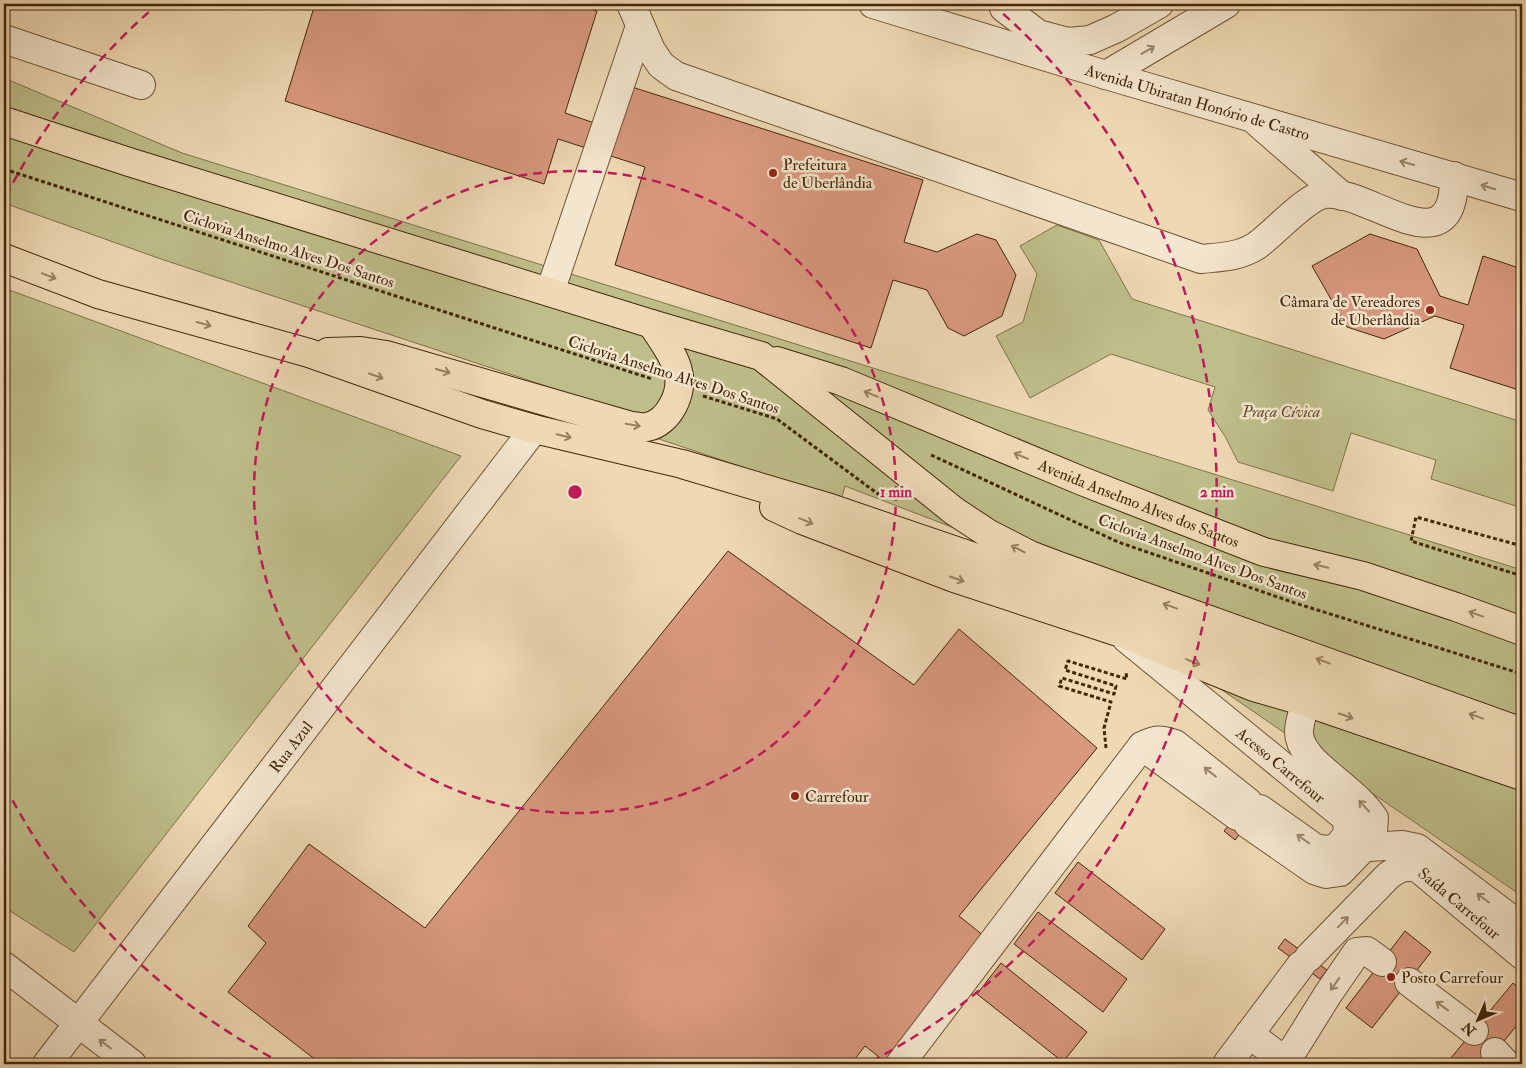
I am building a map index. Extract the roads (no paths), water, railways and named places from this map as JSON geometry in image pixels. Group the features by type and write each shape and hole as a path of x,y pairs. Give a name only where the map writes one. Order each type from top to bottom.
{"main road":[{"name":"Avenida Anselmo Alves dos Santos","path":"4,121 129,162 841,381 1029,459 1264,552 1363,576 1522,631"},
{"path":"4,258 98,294 309,352 482,414 534,429 682,464 830,508 1021,574 1522,755"},
{"path":"309,352 361,351 386,355 631,426 647,427 663,419 673,405 679,388 679,372 672,355 652,324"},
{"path":"761,356 954,512 989,534 1030,555 1522,732"},
{"path":"682,464 802,520 954,578 1120,633 1254,687 1306,702 1522,776"}],"street":[{"name":"Avenida Ubiratan Honório de Castro","path":"873,4 898,8 980,36 1106,75 1522,197"},
{"path":"980,36 1006,6 1038,34 1068,42 1090,40 1117,28 1158,4"},
{"path":"1106,75 1226,4"},
{"path":"636,15 651,50 661,65 676,76 1201,258 1232,257 1255,247 1306,203 1325,194 1342,196 1411,221 1435,222 1441,219 1450,207 1454,192 1454,176"},
{"path":"550,292 636,15"},
{"path":"4,39 141,85"},
{"path":"1252,117 1342,196"},
{"name":"Rua Azul","path":"47,1064 534,429"},
{"name":"Acesso Carrefour","path":"1120,633 1346,818 1349,829 1344,840 1335,849"},
{"path":"1248,813 1314,870 1326,874 1340,872 1364,847 1373,832 1374,818 1366,808 1317,764 1304,748 1299,734 1306,702"},
{"path":"900,1064 1142,746 1248,813 1316,848 1324,850 1402,845 1418,848 1522,927"},
{"name":"Saída Carrefour","path":"1239,1048 1305,961 1397,869 1408,866 1418,868 1522,955"},
{"path":"1239,1048 1287,1057 1357,952 1367,951 1382,962"},
{"path":"4,966 132,1064"},
{"path":"1409,982 1474,1031"},
{"path":"1239,1048 1262,1064"}],"place":[{"name":"Prefeitura de Uberlândia","path":"773,173"},
{"name":"Câmara de Vereadores de Uberlândia","path":"1430,310"},
{"name":"Carrefour","path":"795,796"},
{"name":"Posto Carrefour","path":"1391,977"}],"park label":[{"name":"Praça Cívica","path":"1281,411"}]}
